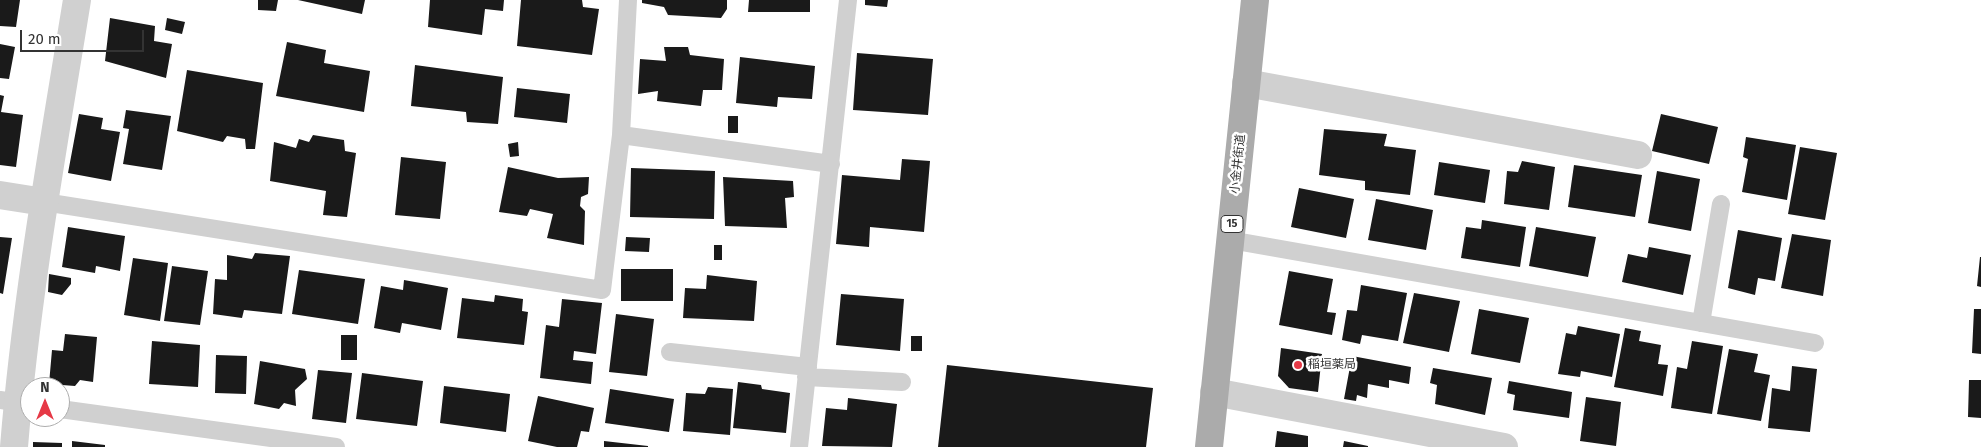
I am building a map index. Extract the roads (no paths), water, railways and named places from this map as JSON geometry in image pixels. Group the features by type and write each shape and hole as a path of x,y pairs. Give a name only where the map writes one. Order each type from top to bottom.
{"main road":[{"name":"小金井街道","path":"1209,447 1255,0"}],"street":[{"path":"14,447 16,403 44,202 77,0"},
{"path":"1246,83 1638,155"},
{"path":"0,195 44,202"},
{"path":"1214,392 1489,446"}],"lane":[{"path":"44,202 602,290 621,135 628,0"},
{"path":"799,447 848,0"},
{"path":"621,135 831,164"},
{"path":"1701,323 1721,204"},
{"path":"1230,240 1815,343"},
{"path":"670,352 807,372 902,382"},
{"path":"70,410 336,447"}],"place":[{"name":"稲垣薬局","path":"1298,365"}]}
